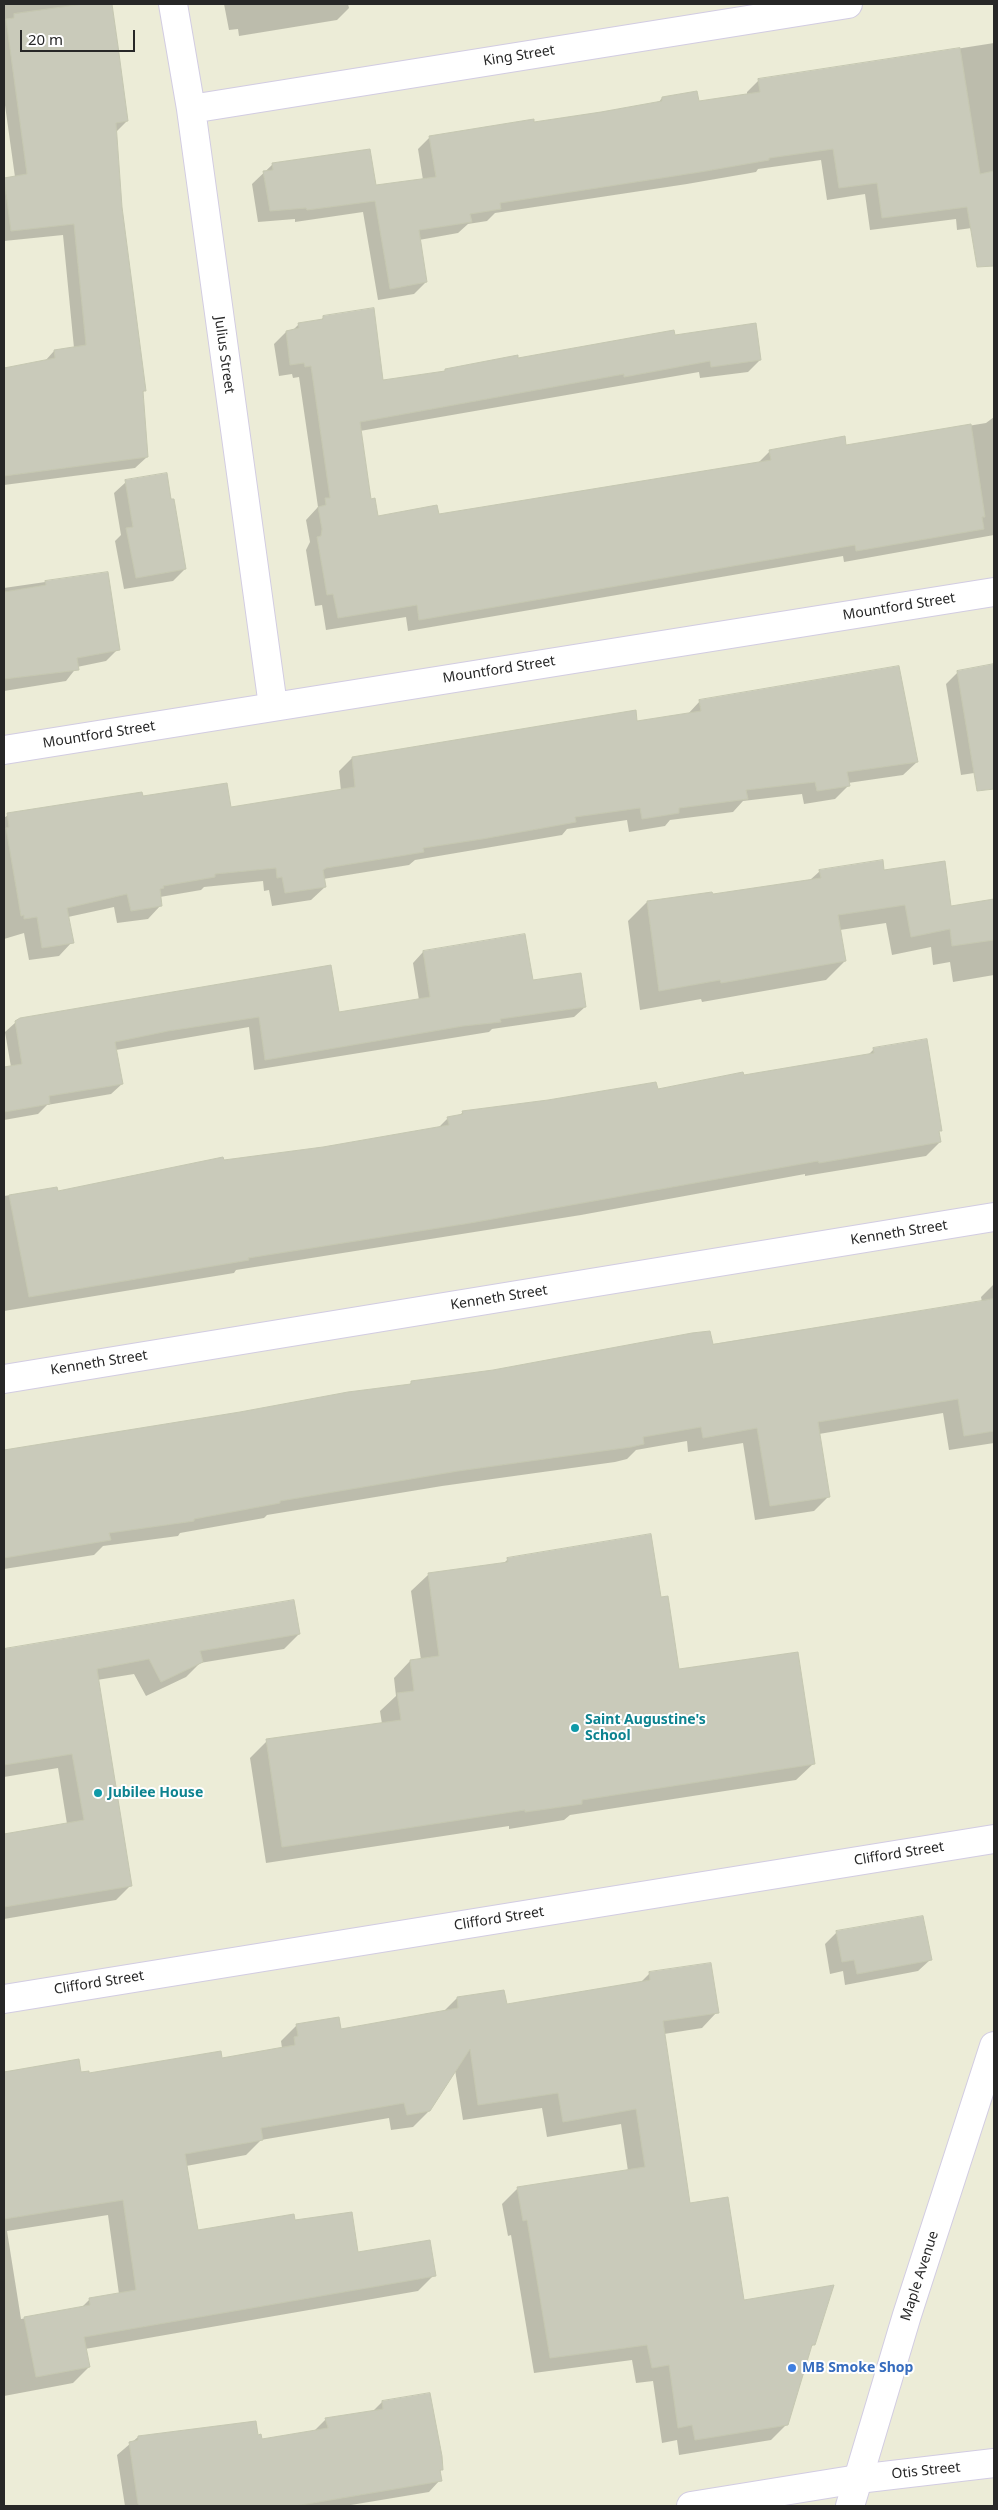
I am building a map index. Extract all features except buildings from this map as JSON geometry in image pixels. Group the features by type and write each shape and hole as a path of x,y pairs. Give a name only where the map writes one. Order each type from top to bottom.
{"street":[{"name":"Julius Street","path":"173,4 191,109 272,706"},
{"name":"King Street","path":"191,109 848,4"},
{"name":"Mountford Street","path":"4,750 994,592"},
{"name":"Kenneth Street","path":"4,1379 994,1217"},
{"name":"Clifford Street","path":"4,1999 994,1839"},
{"name":"Maple Avenue","path":"850,2506 907,2315 994,2046"},
{"name":"Otis Street","path":"691,2506 858,2478 994,2463"}],"place":[{"name":"Saint Augustine's School","path":"575,1728"},
{"name":"Jubilee House","path":"98,1793"},
{"name":"MB Smoke Shop","path":"792,2368"}]}
